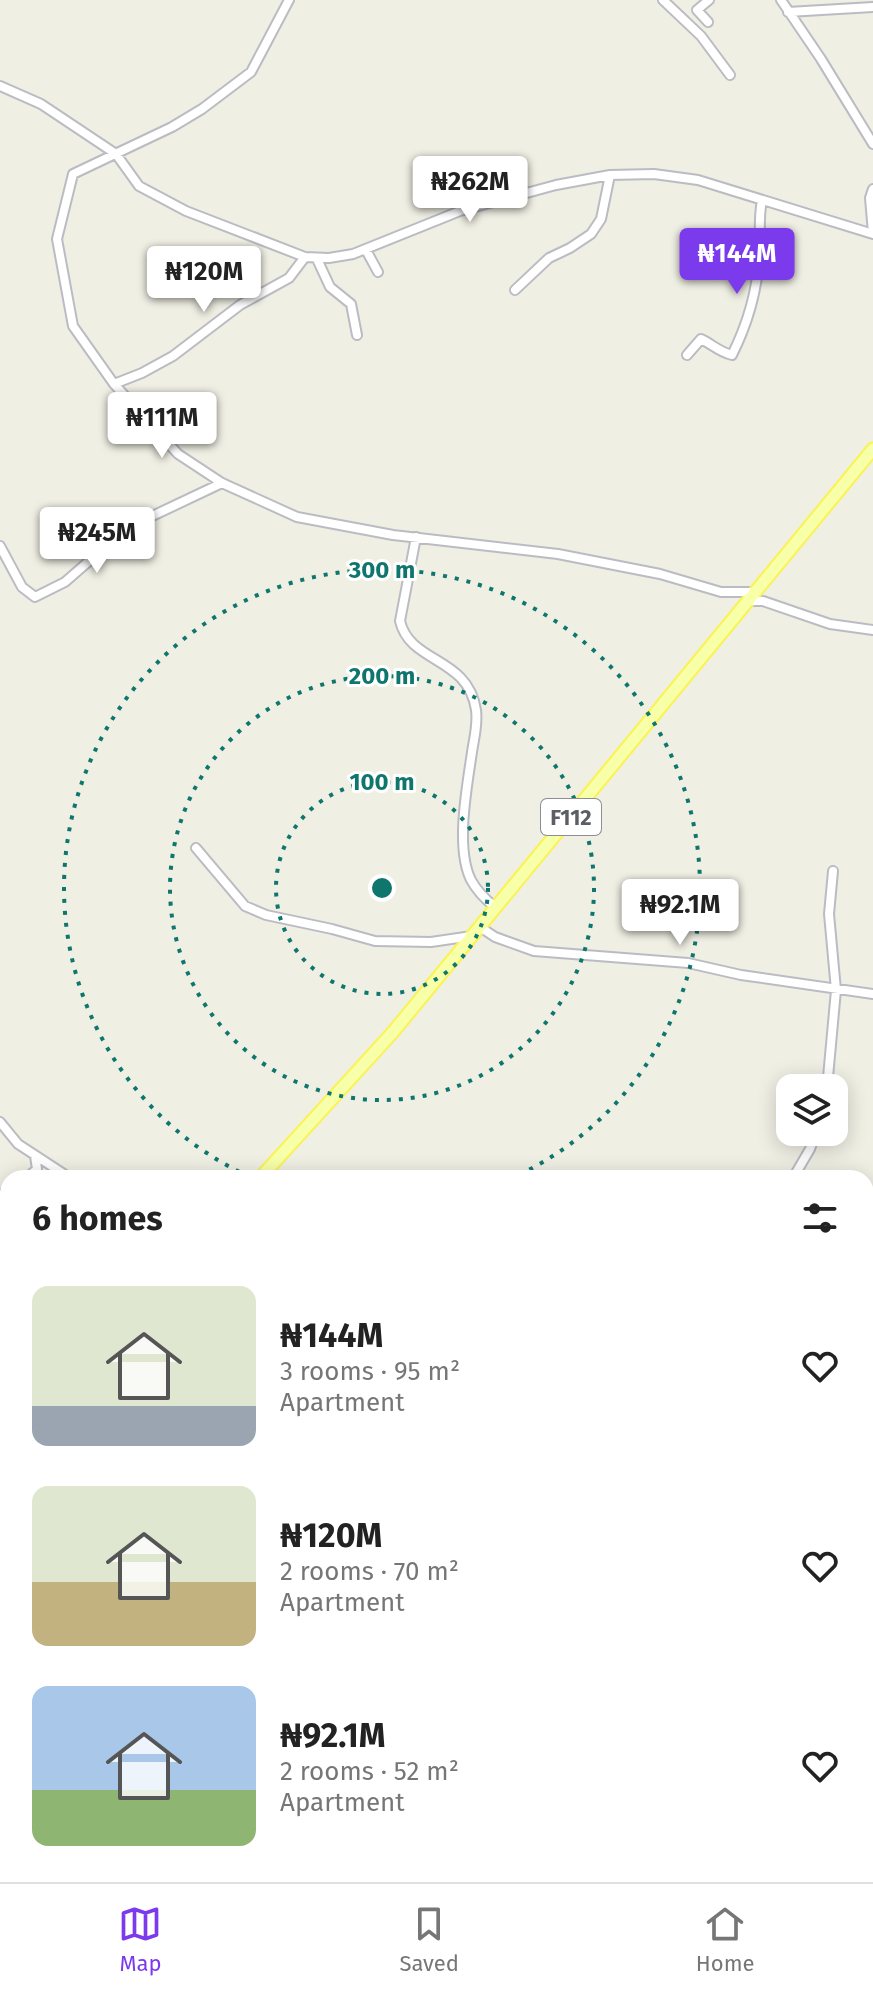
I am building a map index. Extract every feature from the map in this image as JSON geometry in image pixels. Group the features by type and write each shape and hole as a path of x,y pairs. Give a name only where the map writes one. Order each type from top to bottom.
{"main road":[{"name":"F112","path":"267,1170 383,1044 873,449"}],"street":[{"path":"289,0 251,72 202,109 73,174 57,239 73,326 114,384 178,454 222,483 297,517 393,535 558,554 660,574 721,592 754,596 830,624 873,630"},
{"path":"663,0 701,36 730,75"},
{"path":"708,22 697,10 709,0"},
{"path":"781,0 873,144"},
{"path":"788,12 873,7"},
{"path":"0,86 41,104 116,154 139,186 186,211 317,259 338,258 366,250 460,211 556,185 610,175 654,174 698,180 873,233 870,198 873,189"},
{"path":"515,290 549,258 591,234 601,219 610,175"},
{"path":"687,355 701,339 720,352 732,355 750,316 757,278 758,216 762,200"},
{"path":"366,250 378,272"},
{"path":"114,384 142,373 184,349 240,305 289,278 305,257"},
{"path":"317,259 330,287 351,304 357,335"},
{"path":"0,546 22,587 35,597 65,582 127,528 222,483"},
{"path":"416,537 401,628 419,649 462,677 474,696 477,730 472,748 464,824 465,858 470,878 495,907"},
{"path":"196,848 245,906 266,915 375,941 431,942 476,932 534,951 695,964 741,975 873,994"},
{"path":"828,1074 836,990 829,914 833,871"},
{"path":"0,1122 18,1144 58,1170"},
{"path":"798,1170 811,1146"},
{"path":"34,1156 38,1164 34,1170"}]}
